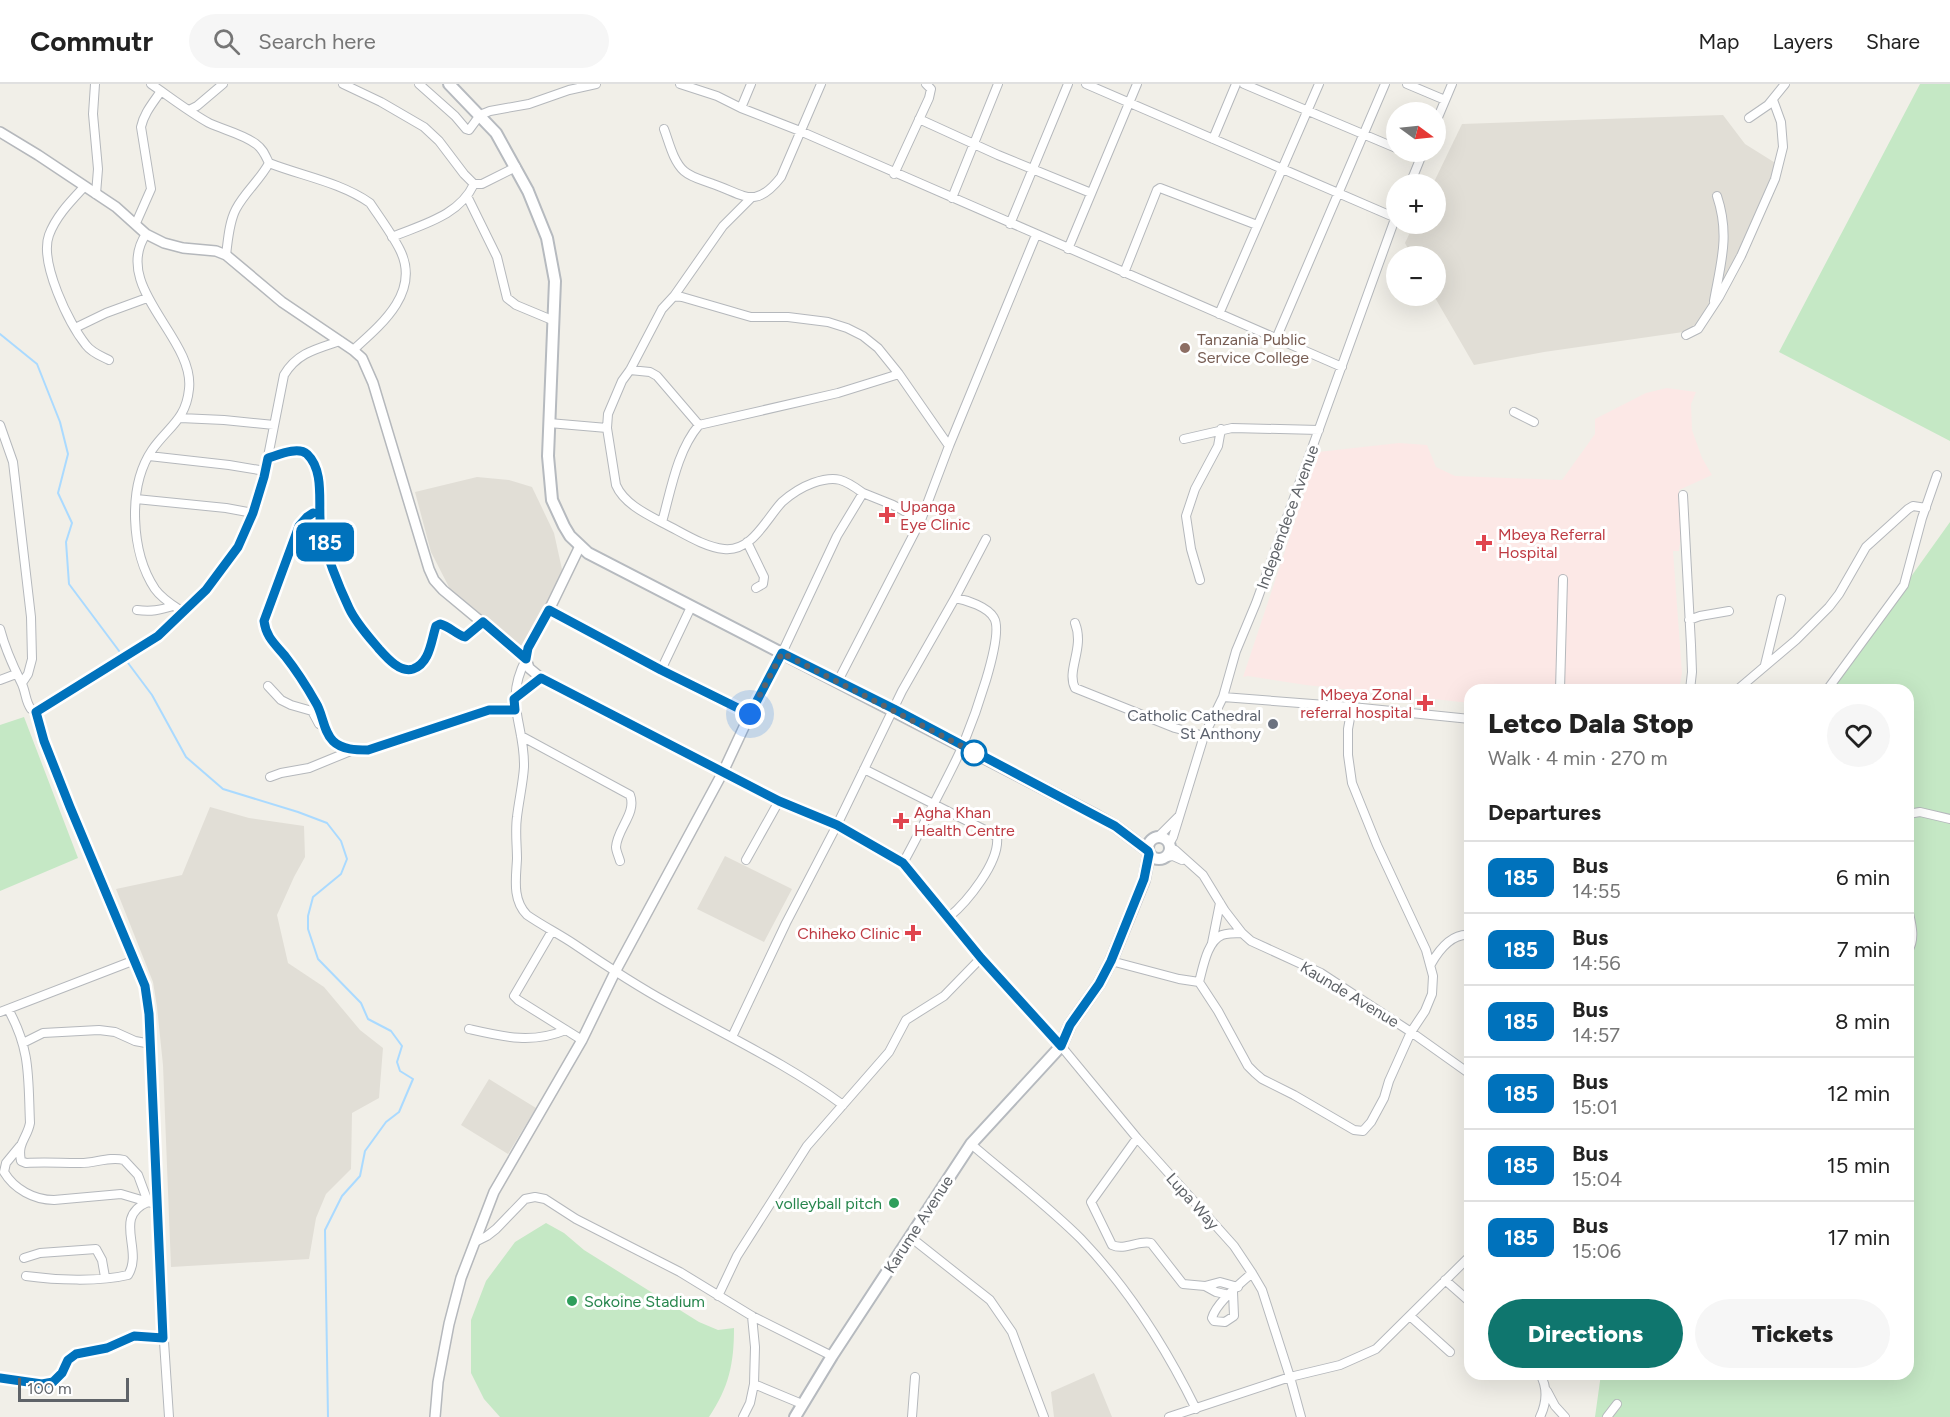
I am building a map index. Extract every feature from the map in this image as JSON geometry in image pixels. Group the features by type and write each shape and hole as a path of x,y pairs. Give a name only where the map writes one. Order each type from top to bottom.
{"main road":[{"path":"449,84 496,133 537,212 551,252 555,281 548,456 552,500 564,526 580,546 588,553 894,709 1160,852 1165,839 1124,832"},
{"name":"Karume Avenue","path":"795,1417 970,1144 1061,1046 1070,1025 1090,998 1111,961 1144,879 1160,852 1149,842 1156,838"}],"street":[{"path":"94,84 93,114 98,169 96,194"},
{"path":"151,84 199,117 250,140 265,153 268,163 236,209 231,221 226,255"},
{"path":"189,110 223,84"},
{"path":"343,84 381,102 424,127 439,141 474,184 482,184 516,168"},
{"path":"419,84 455,116 467,130 472,129 480,115 499,108 529,104 569,90 596,84"},
{"path":"680,84 686,84 717,96 800,131 894,174 1341,367"},
{"path":"741,108 751,84"},
{"path":"664,129 676,161 684,171 741,197 751,198 768,191 781,177 821,84"},
{"path":"894,174 930,93 930,86 926,84"},
{"path":"952,198 998,84"},
{"path":"1010,224 1068,84"},
{"path":"1086,84 1386,213"},
{"path":"1068,249 1137,84"},
{"path":"1213,139 1236,84"},
{"path":"1244,84 1386,144"},
{"path":"1219,314 1319,84"},
{"path":"1276,339 1385,84"},
{"path":"1407,84 1445,100 1452,84"},
{"path":"1749,118 1773,100 1785,84"},
{"path":"136,223 151,189 141,127 149,108 161,91"},
{"path":"1686,335 1698,329 1713,307 1742,256 1775,179 1783,147 1782,129 1773,100"},
{"path":"919,118 974,144 1091,193"},
{"path":"0,132 38,154 96,194 136,223 146,234 164,243 216,251 226,255 282,302 353,350 362,358 373,383 429,569 434,580 443,590 526,659 531,672 541,678 779,801 837,825 903,863 949,916 981,958 1061,1046"},
{"path":"268,163 333,184 363,198 370,204 392,237 404,260 404,293 382,321 353,350"},
{"path":"392,237 445,215 467,196 474,184"},
{"path":"84,187 65,208 52,228 47,241 48,263 62,303 75,328 87,347 109,360"},
{"path":"1124,273 1157,190 1160,188 1257,225"},
{"path":"467,196 497,257 507,298 516,305 552,320"},
{"path":"1713,307 1724,240 1724,219 1717,196"},
{"path":"751,198 723,226 674,296 662,309 613,399 608,414 607,428 618,492 627,501 662,522 703,543 725,549 747,542 759,532 783,501 806,486 833,477 921,520"},
{"path":"146,234 142,240 137,261 147,298 160,315 187,367 190,388 180,418 152,450 143,467 134,520 140,553 156,591 183,612"},
{"name":"Independece Avenue","path":"1160,852 1173,837 1204,736 1222,697 1236,651 1256,603 1390,234"},
{"path":"838,681 921,520 1036,235"},
{"path":"674,296 693,299 751,317 811,319 847,327 878,348 949,446"},
{"path":"75,328 120,307 147,298"},
{"path":"169,1417 163,1338 151,1044 145,986 61,785 35,714 158,636 216,577 238,547 253,513 268,458 284,375 289,366 305,352 339,341"},
{"path":"630,370 650,372 657,376 699,425"},
{"path":"662,522 682,453 689,437 699,425 838,393 899,374"},
{"path":"1514,412 1534,422"},
{"path":"180,418 273,425"},
{"path":"549,423 607,428"},
{"path":"0,425 13,462 31,617 32,659 28,674 22,683"},
{"path":"1184,439 1221,429 1246,427 1319,429"},
{"path":"1200,580 1191,549 1186,516 1195,489 1218,446 1221,429"},
{"path":"268,458 291,452 306,452 316,470 319,484 321,530 349,609 386,657 408,670 419,666 432,645 438,624 465,637 483,622"},
{"path":"149,456 265,471"},
{"path":"1831,684 1904,585 1937,475"},
{"path":"435,1417 438,1382 461,1278 494,1192 582,1040 615,972 723,772 832,546 863,493"},
{"path":"1683,495 1689,596 1691,684"},
{"path":"136,498 253,513"},
{"path":"1744,684 1796,640 1835,601 1861,555 1882,531 1913,506 1926,508"},
{"path":"319,511 307,517 299,526 264,621 265,630 271,641 316,702 333,741 353,750 368,750 489,710 515,710"},
{"path":"732,1037 786,923 902,691 986,539"},
{"path":"747,542 764,577 763,584 756,588"},
{"path":"580,546 528,648 514,699 524,767 516,820 516,886 519,904 522,910 615,972 821,1089 843,1106"},
{"path":"1560,684 1563,579"},
{"path":"903,863 962,747 994,652 997,625 990,613 979,605 955,598"},
{"path":"1764,666 1781,599"},
{"path":"138,610 148,612 173,606"},
{"path":"661,670 691,607"},
{"path":"549,610 661,670 750,714"},
{"path":"1689,620 1729,612"},
{"path":"1075,623 1079,646 1073,671 1075,688 1175,728 1204,736"},
{"path":"0,628 2,641 22,683 30,708 37,711"},
{"path":"0,680 16,674"},
{"path":"514,699 541,678"},
{"path":"268,686 281,700 312,711 320,724 325,727"},
{"path":"1222,697 1464,718"},
{"path":"1111,961 1199,982 1248,1066 1255,1073 1354,1130 1363,1131 1371,1122 1384,1098 1398,1060 1432,994 1433,976 1431,964 1377,845 1352,783 1348,755 1348,729 1352,707"},
{"path":"521,736 630,795 631,809 616,847 620,861"},
{"path":"270,777 309,768 353,750"},
{"path":"864,769 992,833 997,839 996,848 984,877 970,897 949,916"},
{"path":"746,860 779,801"},
{"path":"1914,814 1950,819"},
{"path":"1156,838 1178,817"},
{"name":"Kaunde Avenue","path":"1160,852 1175,850 1203,875 1220,903 1242,933 1251,941 1321,973 1464,1070"},
{"path":"1199,982 1210,948 1220,903"},
{"path":"552,931 514,996 582,1040"},
{"path":"1210,948 1220,936 1242,933"},
{"path":"1431,964 1453,938 1464,934"},
{"path":"718,1296 736,1256 807,1146 889,1052 906,1020 944,996 981,958"},
{"path":"135,960 4,1010 17,1024 28,1063 30,1123 20,1146 6,1163 2,1172 18,1187 45,1200 122,1194 157,1204"},
{"path":"469,1029 529,1039 546,1037 566,1030"},
{"path":"23,1043 43,1034 99,1030 115,1032 135,1041 151,1044"},
{"name":"Lupa Way","path":"1061,1046 1137,1138 1234,1246 1252,1273 1262,1290 1301,1417"},
{"path":"1137,1138 1091,1204 1112,1245 1118,1248 1145,1242 1152,1243 1183,1284 1206,1286 1220,1282 1233,1291"},
{"path":"970,1144 1064,1224 1097,1256 1155,1335 1196,1408"},
{"path":"20,1146 20,1159 26,1163 80,1164 104,1159 124,1160 138,1175 148,1202"},
{"path":"475,1242 496,1229 525,1199 535,1197 545,1199 576,1219 680,1272 752,1316 832,1356"},
{"path":"26,1276 50,1279 105,1278 130,1274 133,1261 131,1215 136,1208 148,1202"},
{"path":"909,1236 990,1300 1012,1332 1044,1417"},
{"path":"24,1258 40,1253 96,1250 102,1260 105,1278"},
{"path":"1169,1417 1290,1377 1330,1369 1365,1355 1383,1344 1464,1262"},
{"path":"1206,1286 1216,1292 1233,1291 1252,1273"},
{"path":"1445,1280 1464,1297"},
{"path":"743,1417 750,1403 754,1384 755,1347 752,1316"},
{"path":"1410,1316 1450,1352"},
{"path":"0,1378 42,1384 53,1382 62,1373 68,1360 76,1354 107,1348 134,1336 163,1338"},
{"path":"912,1417 915,1377"},
{"path":"1542,1380 1555,1406 1565,1417"},
{"path":"754,1384 802,1404"},
{"path":"1540,1417 1546,1403 1546,1390"},
{"path":"1607,1417 1617,1404"}],"shaded area":[{"path":"1723,115 1745,144 1777,164 1704,329 1544,352 1474,365 1440,306 1446,306 1446,246 1407,246 1405,243 1409,234 1446,234 1446,174 1438,174 1444,162 1446,162 1446,157 1462,124"},
{"name":"Mbeya Referral Hospital","path":"1667,388 1696,392 1691,404 1692,430 1702,458 1712,475 1679,490 1681,535 1679,551 1673,551 1682,673 1680,684 1464,684 1464,702 1243,677 1318,452 1399,443 1427,445 1436,467 1455,476 1562,480 1595,434 1595,419 1646,393"},
{"path":"477,477 509,480 532,487 554,533 565,583 554,614 519,648 453,595 431,552 415,492"},
{"path":"210,807 249,818 304,826 305,857 277,915 288,963 324,987 360,1030 383,1048 379,1098 352,1113 351,1169 326,1194 316,1218 309,1259 171,1267 163,1065 157,1007 153,982 116,889 182,875"},
{"path":"725,856 792,889 764,942 697,909"},
{"path":"489,1079 536,1108 508,1154 461,1125"},
{"path":"1094,1373 1112,1417 1054,1417 1051,1392"}],"green space":[{"path":"1920,84 1950,84 1950,441 1779,352"},
{"path":"1950,522 1950,1417 1595,1417 1600,1380 1914,1380 1914,684 1834,684"},
{"path":"24,717 78,858 0,891 0,725"},
{"name":"Sokoine Stadium","path":"546,1223 564,1233 584,1250 699,1322 718,1330 734,1328 729,1375 721,1396 709,1417 500,1417 484,1399 471,1373 471,1320 486,1281 515,1242"}],"waterway":[{"path":"0,334 37,364 60,422 68,454 58,493 72,523 66,542 69,584 152,695 186,757 223,789 327,823 341,841 347,859 341,874 313,897 308,916 308,929 318,959 361,1003 368,1019 391,1031 402,1046 397,1062 400,1071 413,1079 399,1112 386,1122 365,1151 360,1176 342,1196 325,1230 328,1417"}],"bus line":[{"name":"185","path":"0,1378 42,1384 53,1382 62,1373 68,1360 76,1354 107,1348 134,1336 163,1338 149,1014 145,986 70,807 44,741 36,712 158,636 206,590 238,547 253,513 268,458 291,452 306,452 316,470 319,484 318,503 321,530 349,609 386,657 403,669 408,670 419,666 432,645 438,624 465,637 483,622 526,659 528,648 549,610 661,670 750,714 782,653 894,709 1115,826 1148,851 1144,879 1111,961 1099,984 1070,1025 1061,1046 981,958 949,916 903,863 837,825 779,801 541,678 514,699 515,710 489,710 368,750 353,750 339,745 333,741 325,727 316,702 265,630 266,613 299,526 313,513"}],"place":[{"name":"Tanzania Public Service College","path":"1185,348"},
{"name":"Upanga Eye Clinic","path":"887,515"},
{"name":"Mbeya Referral Hospital","path":"1484,543"},
{"name":"Mbeya Zonal referral hospital","path":"1425,703"},
{"name":"Catholic Cathedral St Anthony","path":"1273,724"},
{"name":"Agha Khan Health Centre","path":"901,821"},
{"name":"Chiheko Clinic","path":"913,933"},
{"name":"volleyball pitch","path":"894,1203"},
{"name":"Sokoine Stadium","path":"572,1301"}],"route":[{"path":"750,714 782,653 979,755 974,753"}]}
